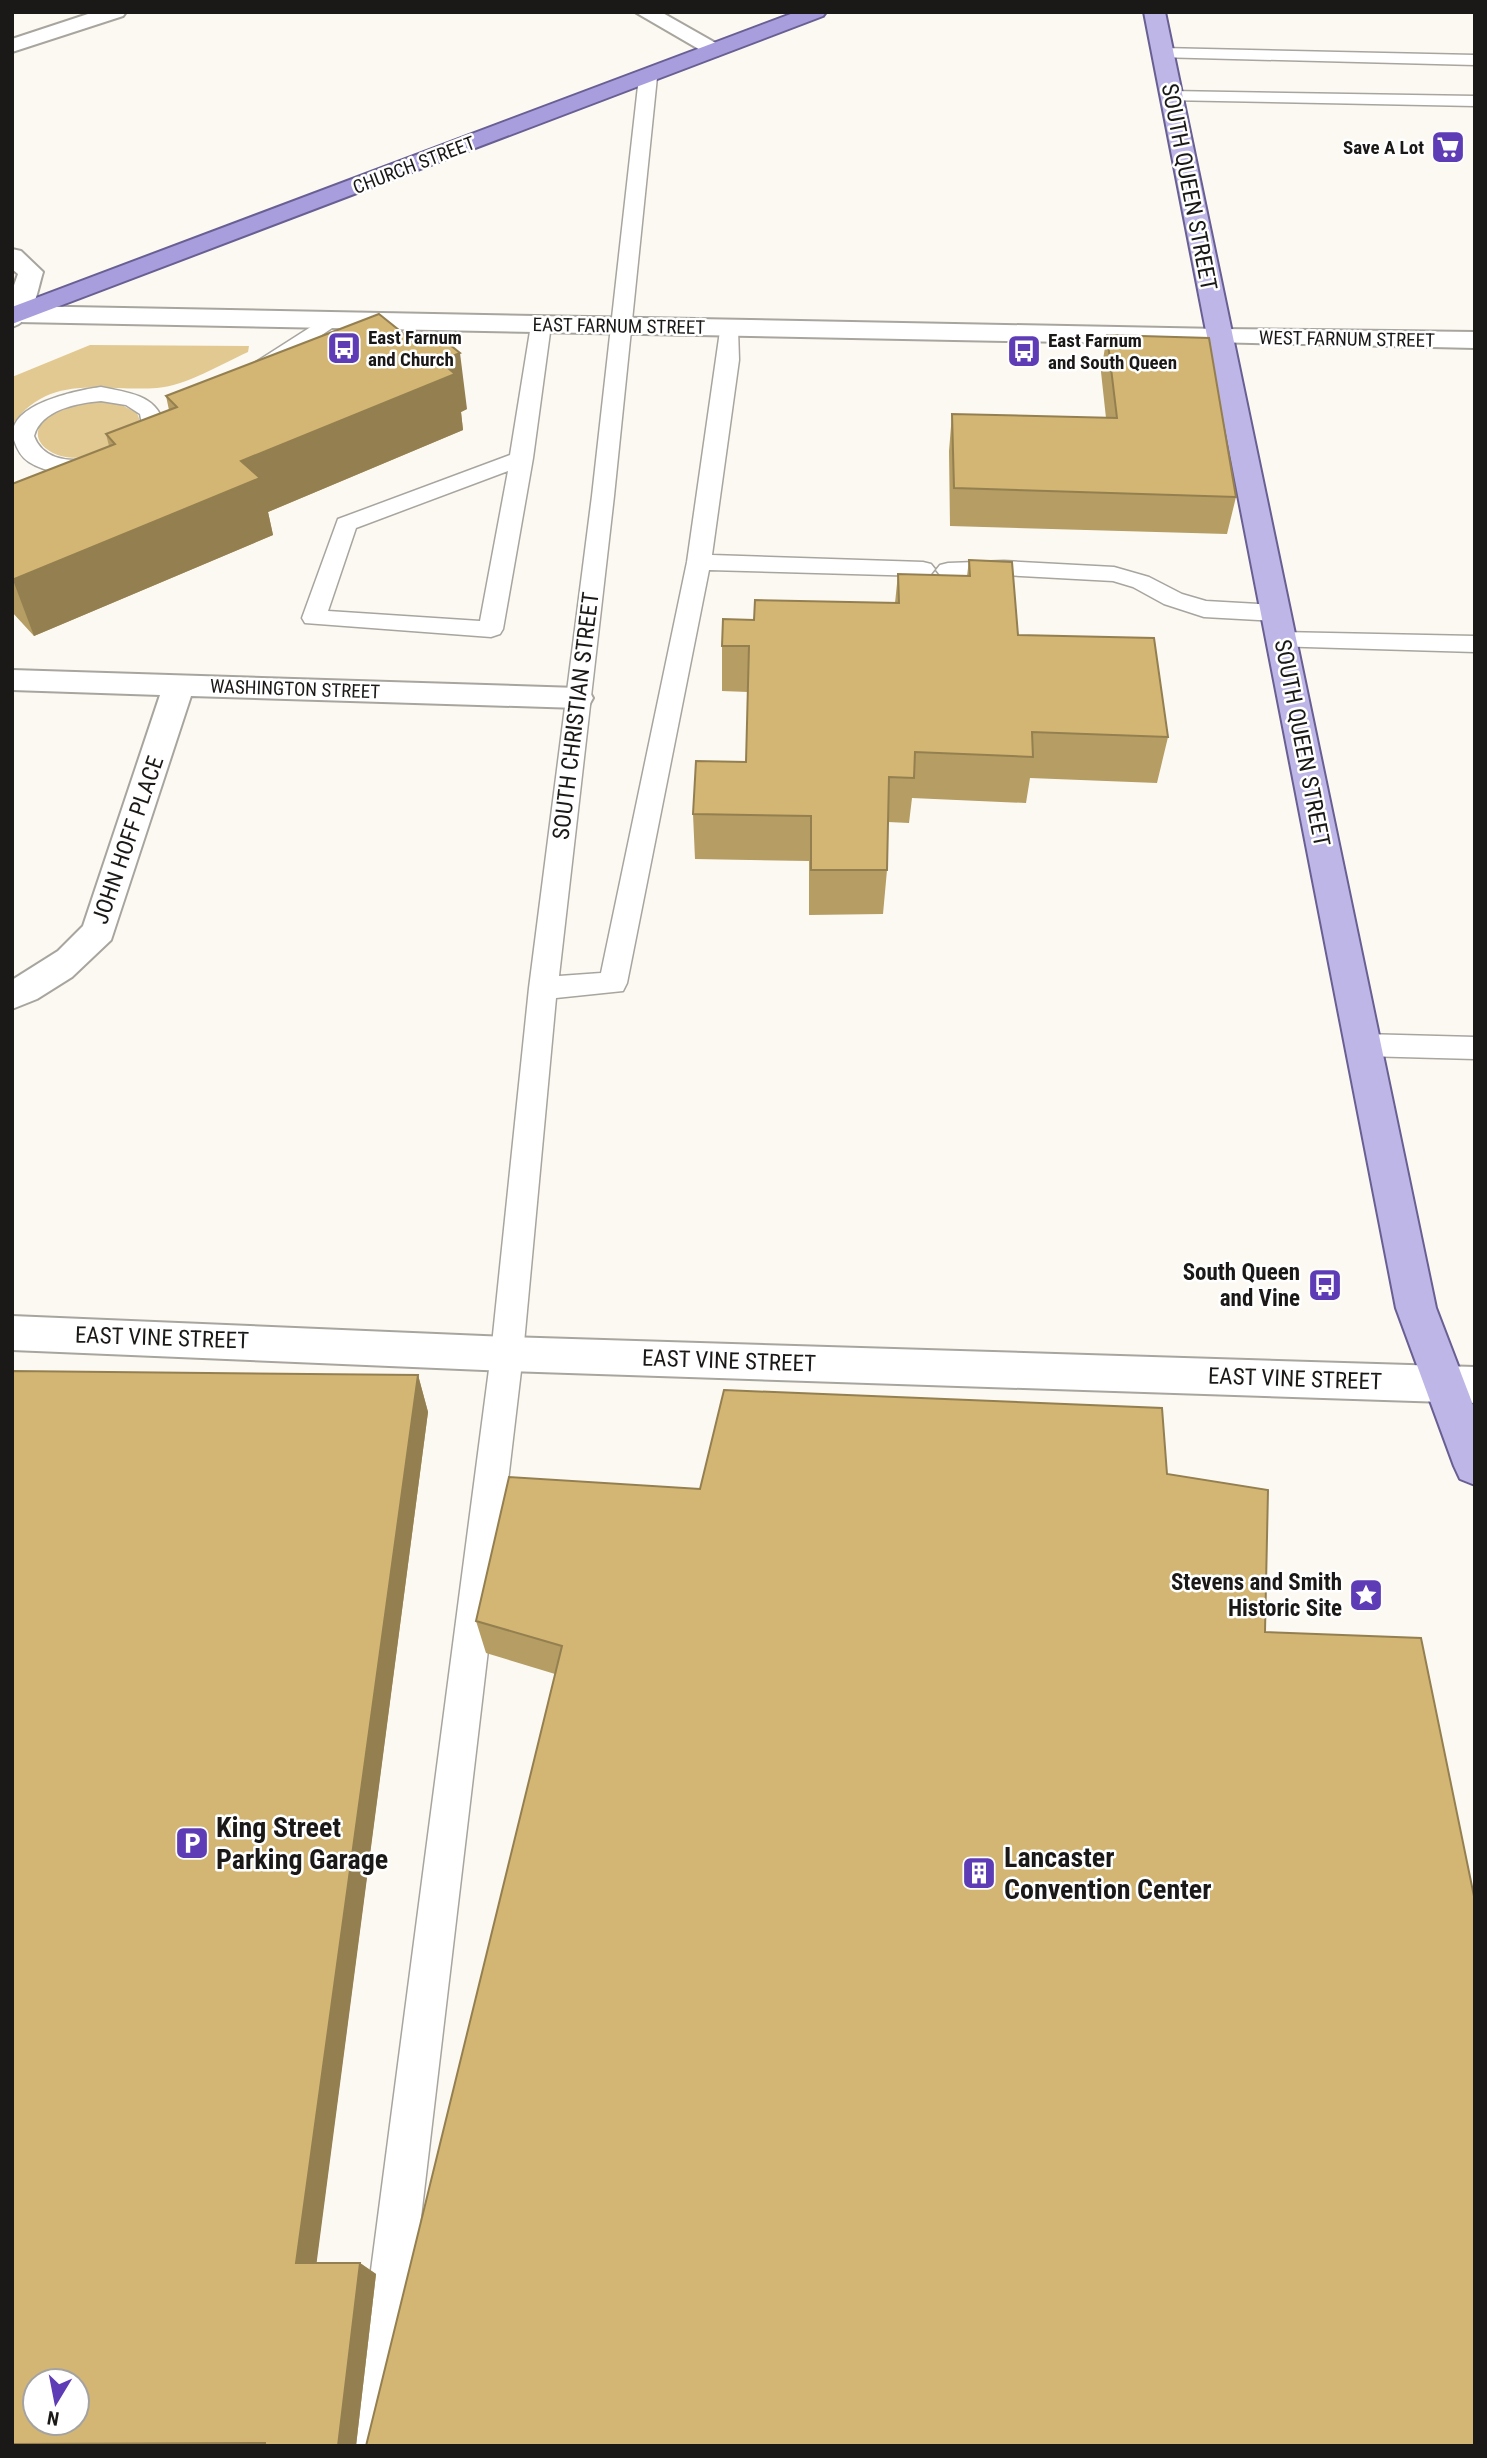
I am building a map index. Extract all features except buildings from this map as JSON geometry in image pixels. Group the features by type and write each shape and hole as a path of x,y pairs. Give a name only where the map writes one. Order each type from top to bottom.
{"highway":[{"name":"CHURCH STREET","path":"14,315 816,12"}],"main road":[{"name":"SOUTH QUEEN STREET","path":"1154,12 1416,1308 1460,1384 1475,1466"}],"street":[{"path":"12,46 116,12"},
{"path":"645,12 717,50"},
{"path":"12,257 31,271 14,315"},
{"name":"EAST FARNUM STREET","path":"14,315 1220,337"},
{"name":"WEST FARNUM STREET","path":"1220,337 1475,340"},
{"name":"WASHINGTON STREET","path":"12,680 578,698"},
{"name":"JOHN HOFF PLACE","path":"12,996 50,974 86,948 99,931 179,685"},
{"name":"EAST VINE STREET","path":"12,1333 507,1354 1460,1384"}],"lane":[{"path":"1163,53 1475,60"},
{"name":"SOUTH CHRISTIAN STREET","path":"371,2446 507,1354 543,988 648,77"},
{"path":"1171,96 1475,101"},
{"path":"236,378 273,360 331,320"},
{"path":"522,458 346,524 314,618 491,629 522,458 541,325"},
{"path":"543,988 613,983 699,562 728,360 728,328"},
{"path":"148,409 154,419 153,432 128,455 109,462 76,466 46,462 32,454 25,443 25,431 31,420 44,409 71,398 101,394 121,395 148,409 172,402"},
{"path":"699,562 923,569"},
{"path":"948,570 1004,568 1114,574 1141,582 1173,599 1204,609 1278,626 1475,644"},
{"path":"1363,1045 1475,1048"}],"shaded area":[{"path":"90,345 249,346 248,352 192,379 169,386 137,389 97,387 60,391 43,397 27,408 12,425 12,377"},
{"path":"101,400 116,402 137,413 140,421 130,441 96,454 72,458 51,452 43,446 38,430 43,421 54,412 71,405"}],"place":[{"name":"Save A Lot","path":"1448,147"},
{"name":"East Farnum and Church","path":"344,348"},
{"name":"East Farnum and South Queen","path":"1024,351"},
{"name":"South Queen and Vine","path":"1325,1285"},
{"name":"Stevens and Smith Historic Site","path":"1366,1595"},
{"name":"King Street Parking Garage","path":"192,1843"},
{"name":"Lancaster Convention Center","path":"979,1873"}]}
